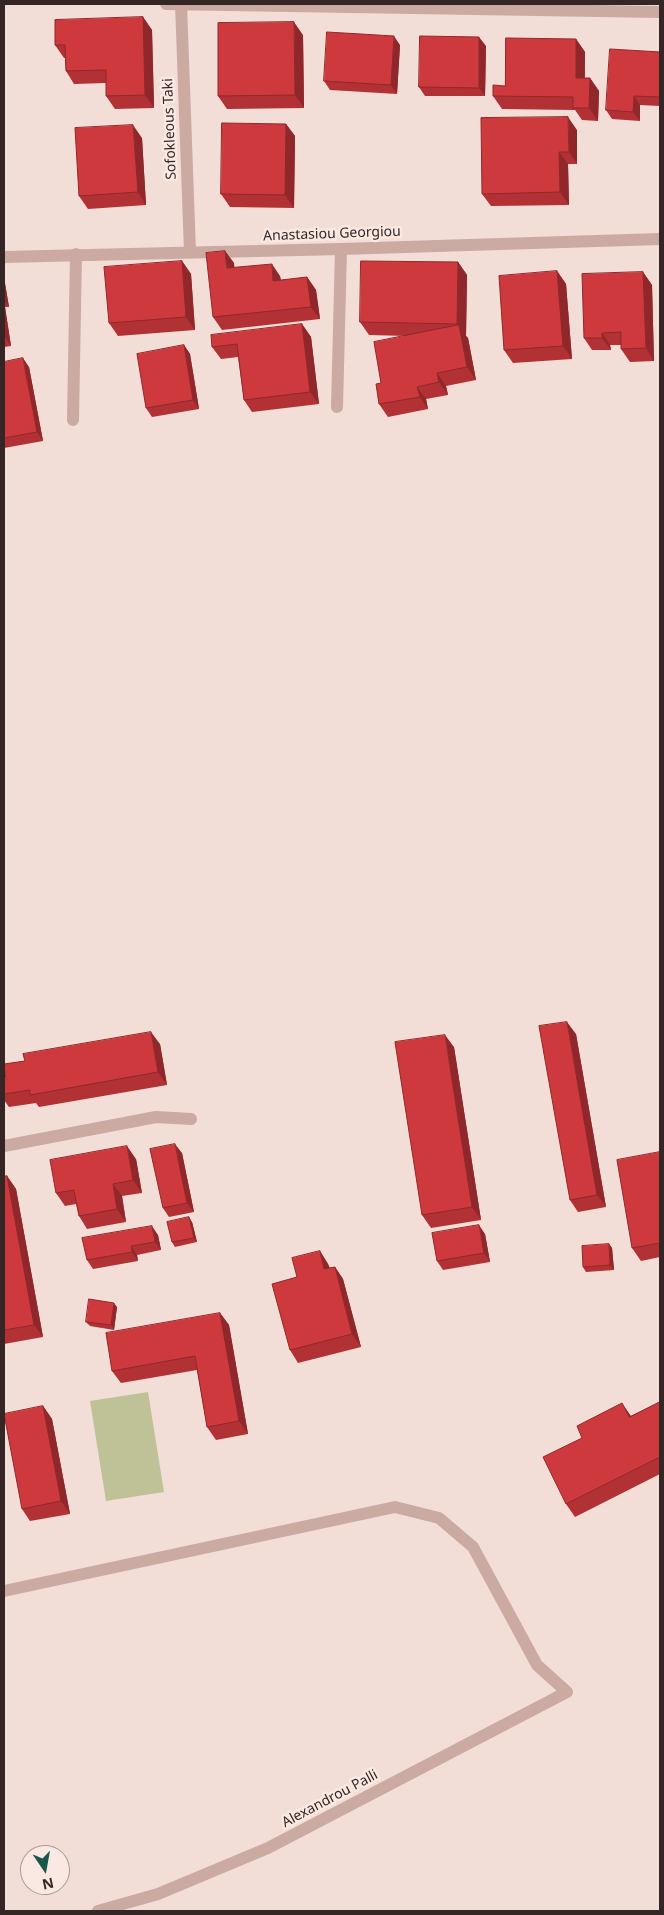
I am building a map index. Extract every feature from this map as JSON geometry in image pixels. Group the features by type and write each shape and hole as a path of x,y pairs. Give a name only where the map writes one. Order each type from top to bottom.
{"street":[{"path":"166,4 660,12"},
{"name":"Sofokleous Taki","path":"180,4 190,252"},
{"name":"Anastasiou Georgiou","path":"4,257 660,239"},
{"path":"337,407 341,249"},
{"path":"74,420 76,254"},
{"path":"4,1146 156,1117 191,1119"},
{"name":"Alexandrou Palli","path":"4,1591 395,1507 440,1518 473,1547 537,1665 567,1692 268,1848 158,1894 98,1911"}],"green space":[{"path":"148,1392 164,1492 106,1501 90,1401"}],"building":[{"path":"143,17 145,95 106,96 106,70 66,71 65,45 55,45 55,20"},
{"path":"294,22 295,95 218,96 218,23"},
{"path":"327,32 394,36 391,85 324,81"},
{"path":"420,36 479,37 479,88 419,87"},
{"path":"506,38 576,39 576,78 590,78 589,108 573,108 573,97 493,96 493,85 505,86"},
{"path":"610,49 660,52 660,97 634,96 633,112 606,110"},
{"path":"568,117 569,152 559,152 560,192 482,194 481,118"},
{"path":"222,123 286,124 285,195 221,194"},
{"path":"133,125 138,192 79,196 75,128"},
{"path":"225,251 227,268 272,264 273,281 307,277 311,307 213,317 206,253"},
{"path":"182,261 186,317 109,323 104,267"},
{"path":"361,261 458,262 457,324 360,322"},
{"path":"557,271 563,346 504,350 499,276"},
{"path":"643,272 646,348 621,349 621,332 602,333 602,338 584,338 582,274"},
{"path":"302,324 310,392 244,400 237,344 212,347 211,335"},
{"path":"459,325 467,367 437,373 439,382 417,387 420,397 379,404 376,384 381,383 374,342"},
{"path":"184,345 193,400 146,408 137,354"},
{"path":"23,358 37,432 4,438 4,362"},
{"path":"567,1022 597,1195 570,1200 539,1026"},
{"path":"151,1032 158,1072 30,1095 30,1090 4,1094 4,1080 6,1080 4,1064 25,1061 23,1054"},
{"path":"445,1035 472,1207 422,1215 395,1042"},
{"path":"175,1144 187,1203 163,1208 150,1149"},
{"path":"127,1146 133,1180 113,1184 117,1209 79,1216 74,1190 56,1193 50,1160"},
{"path":"660,1152 660,1243 632,1248 617,1160"},
{"path":"7,1176 34,1325 4,1330 4,1177"},
{"path":"189,1217 194,1238 172,1242 167,1222"},
{"path":"479,1225 484,1253 437,1261 432,1233"},
{"path":"152,1226 155,1242 131,1246 132,1252 87,1260 82,1238"},
{"path":"609,1244 610,1265 583,1267 582,1246"},
{"path":"320,1251 324,1269 335,1267 352,1334 290,1350 272,1284 297,1277 292,1258"},
{"path":"89,1299 114,1303 111,1325 86,1322"},
{"path":"220,1313 239,1421 207,1427 195,1356 112,1371 106,1333"},
{"path":"660,1402 660,1457 566,1504 543,1457 582,1438 577,1426 622,1403 629,1417"},
{"path":"43,1406 61,1501 22,1509 4,1414"}]}
